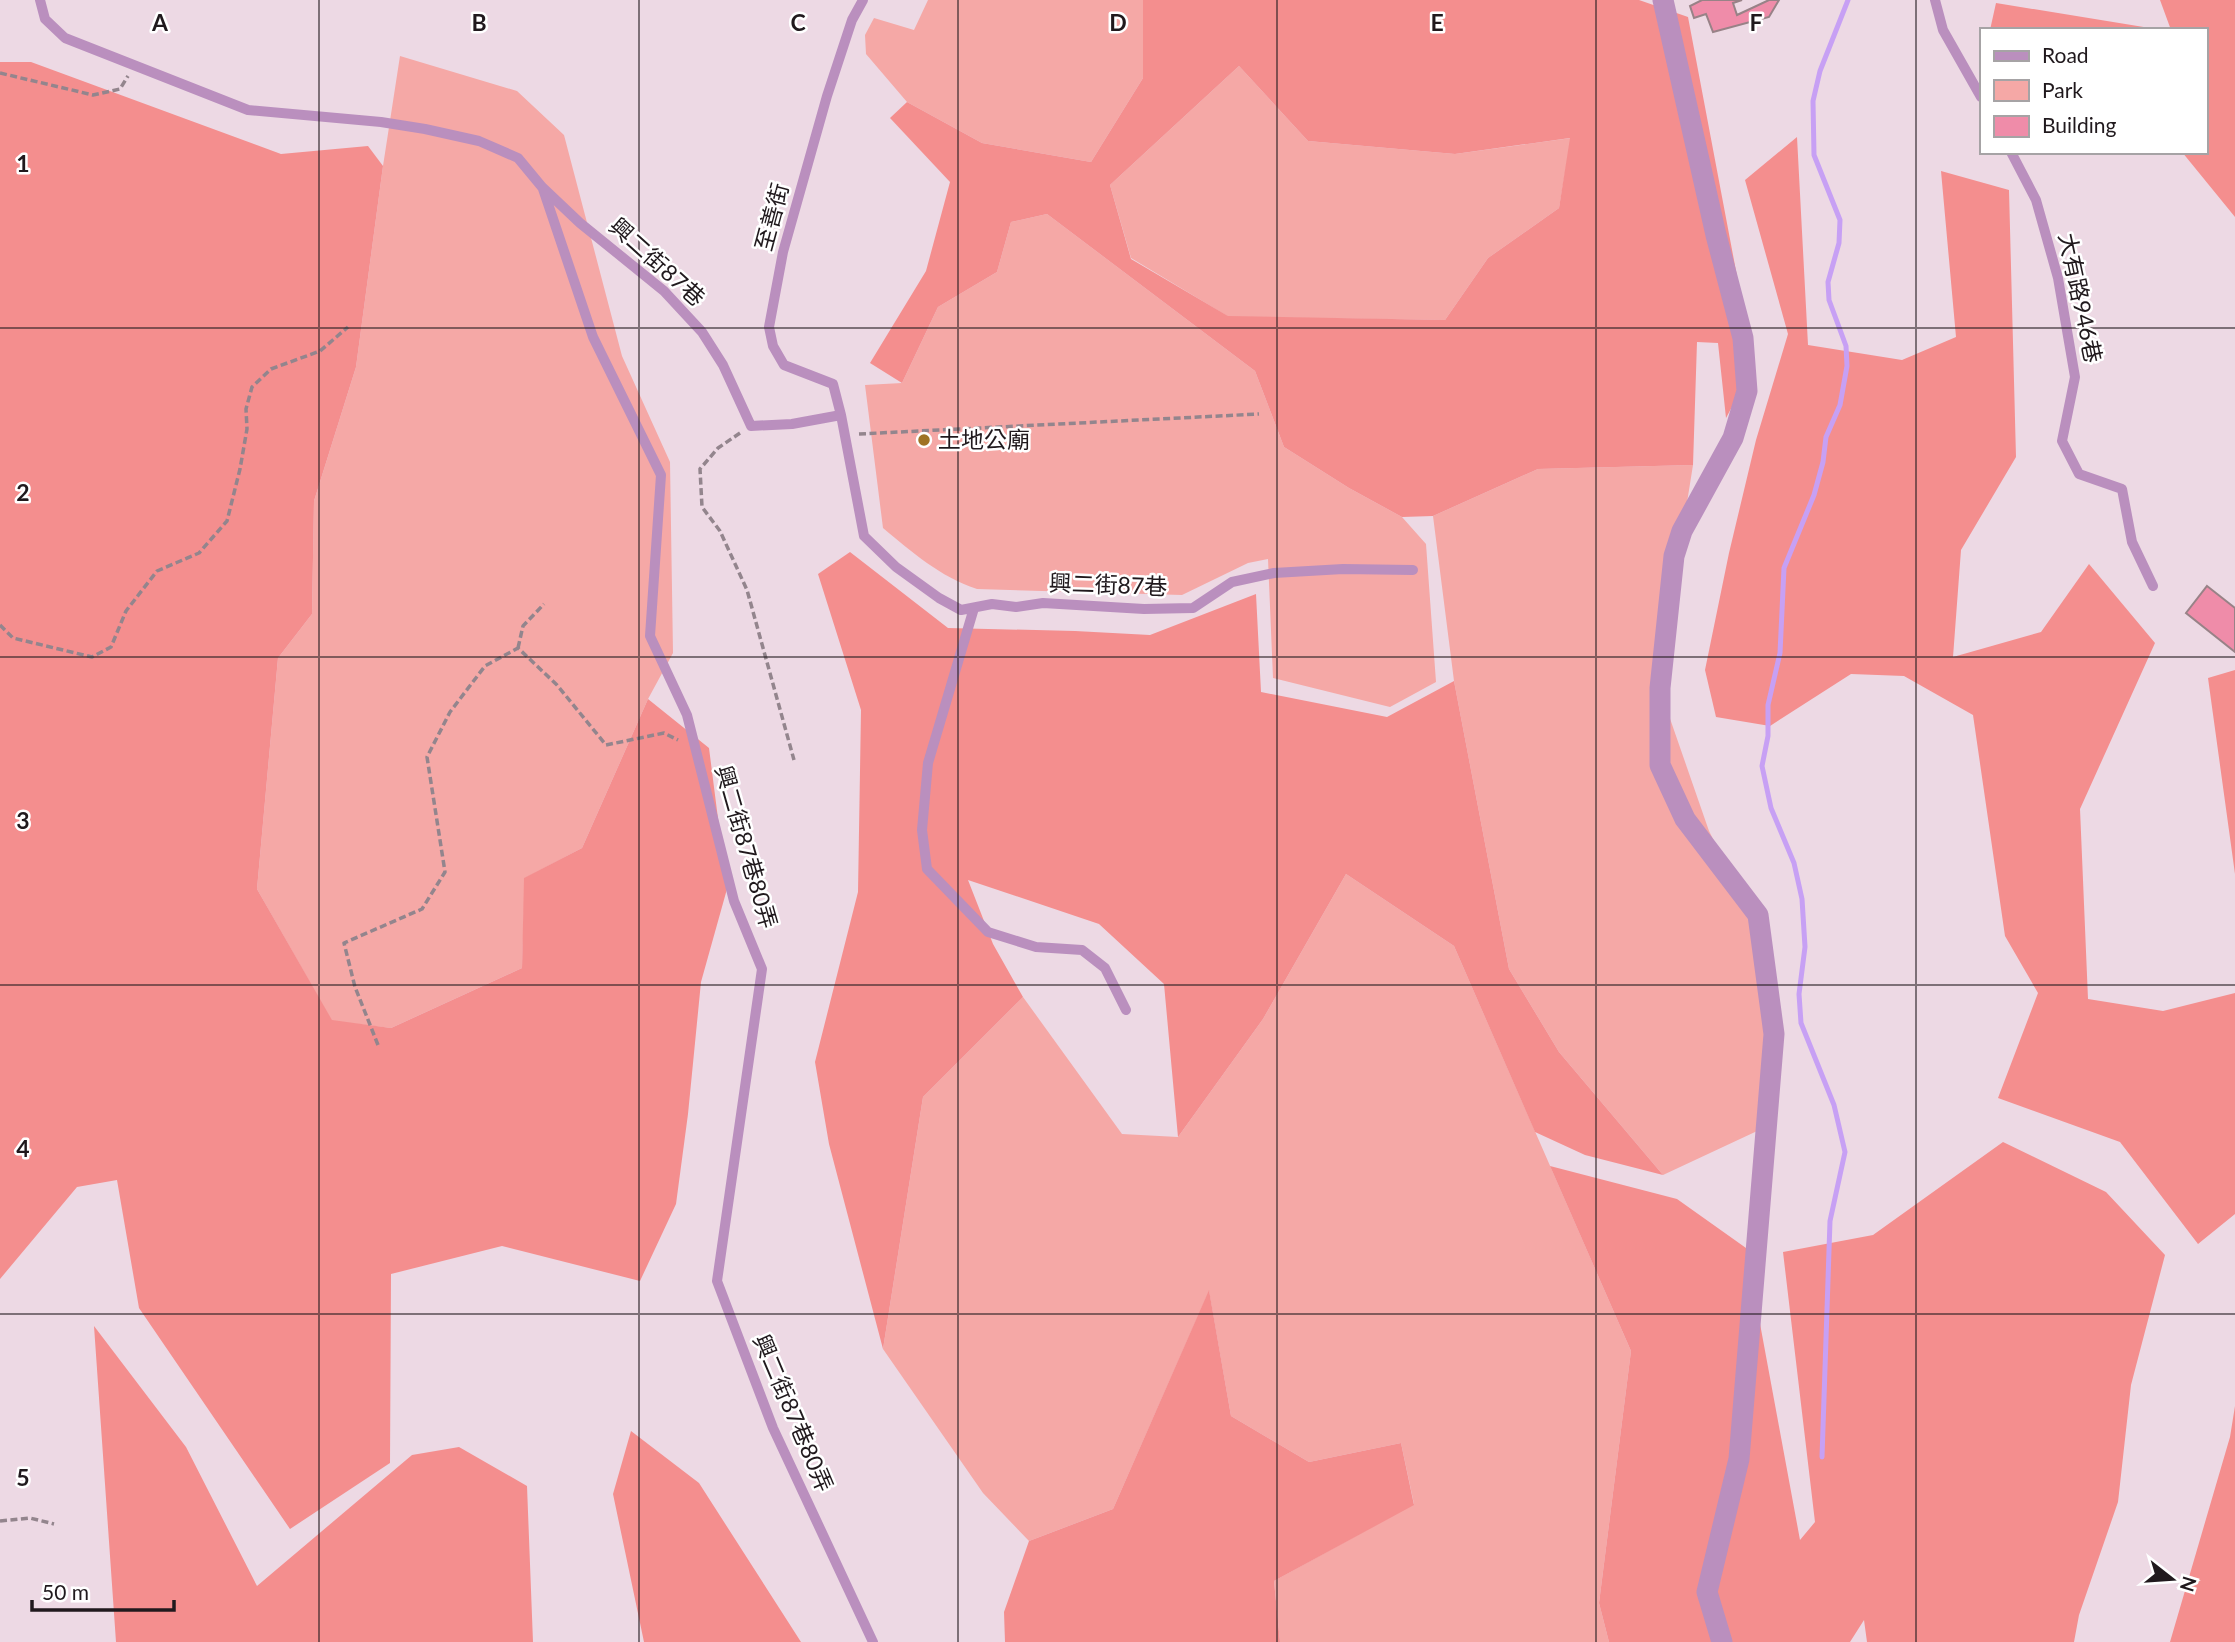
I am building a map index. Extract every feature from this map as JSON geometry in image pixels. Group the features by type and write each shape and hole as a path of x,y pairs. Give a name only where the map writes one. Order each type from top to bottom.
{"street":[{"path":"1663,0 1716,235 1743,338 1747,391 1733,438 1682,531 1675,556 1660,688 1660,765 1685,819 1758,915 1774,1034 1739,1459 1707,1592 1722,1642"}],"lane":[{"name":"興二街87巷","path":"40,0 45,19 65,38 248,110 381,122 480,141 518,158 542,187 580,223 664,291 702,332 723,365 751,426"},
{"name":"至善街","path":"841,415 833,384 784,365 773,346 769,327 783,253 824,109 852,20 863,0"},
{"path":"1935,0 1943,30 1980,95"},
{"name":"大有路946巷","path":"2012,154 2036,200 2058,278 2075,377 2062,441 2079,474 2122,489 2132,542 2153,586"},
{"name":"興二街87巷80弄","path":"542,187 593,337 661,475 650,636 687,715 734,901 762,969 717,1281 773,1428 873,1642"},
{"name":"興二街87巷","path":"841,415 864,536 896,567 939,598 961,610 992,604 1016,607 1043,603 1144,609 1193,608 1231,582 1273,572 1413,570"},
{"path":"751,426 792,424 841,415"},
{"path":"974,608 928,763 922,830 927,869 988,932 1036,947 1082,950 1105,968 1126,1010"}],"path":[{"path":"0,73 93,95 120,89 134,65"},
{"path":"0,625 13,638 92,657 111,647 126,611 157,571 199,553 227,521 240,469 247,429 246,410 252,387 271,369 320,351 348,327"},
{"path":"845,435 1259,414"},
{"path":"751,426 718,448 700,469 702,507 720,531 747,590 794,760"},
{"path":"378,1045 355,986 344,943 422,909 445,872 427,757 450,712 485,666 518,648 523,626 544,604"},
{"path":"518,648 557,685 606,745 664,733 696,749"},
{"path":"0,1521 30,1518 54,1524"}],"green space":[{"path":"928,0 1143,0 1143,78 1091,162 982,143 907,102 866,54 865,35 874,18 914,30"},
{"path":"400,56 517,91 564,135 622,356 670,462 673,653 648,699 582,848 525,878 522,968 391,1028 332,1021 257,889 278,658 312,614 314,501 356,367"},
{"path":"1239,66 1308,141 1455,154 1571,138 1559,208 1488,258 1445,320 1229,317 1131,258 1110,185"},
{"path":"1047,214 1255,371 1284,447 1402,517 1426,544 1436,682 1390,707 1273,678 1268,559 1248,563 1182,595 977,589 938,571 883,528 865,385 902,383 938,307 997,272 1011,222"},
{"path":"1693,465 1658,684 1709,831 1769,951 1770,1125 1663,1175 1559,1052 1509,969 1454,681 1433,516 1538,469"},
{"path":"1346,874 1454,946 1631,1351 1599,1603 1609,1642 1280,1642 1274,1581 1414,1504 1401,1443 1309,1462 1231,1416 1209,1291 1113,1509 1029,1541 983,1493 883,1349 923,1097 1023,997 1122,1134 1178,1137 1263,1019"}],"shaded area":[{"path":"1143,0 1639,0 1688,17 1754,366 1726,418 1718,343 1697,342 1693,465 1538,469 1433,516 1402,517 1284,447 1255,371 1047,214 1011,222 997,272 938,307 902,383 870,363 926,271 950,182 890,118 907,102 982,143 1091,162 1143,78","holes":["1239,66 1308,141 1455,154 1570,138 1559,208 1488,258 1445,320 1228,316 1131,259 1110,185"]},
{"path":"2160,0 2235,0 2235,217 2184,154 2207,154 2207,28 2170,28"},
{"path":"1996,3 2150,28 1990,28"},
{"path":"0,62 31,62 281,154 368,146 383,166 356,367 314,501 312,614 278,658 257,889 332,1020 391,1028 522,968 524,878 582,848 648,699 709,748 727,889 701,982 676,1204 640,1281 502,1246 391,1274 390,1463 290,1529 139,1308 117,1180 77,1187 0,1279"},
{"path":"1797,137 1808,345 1902,360 1956,337 1941,171 2009,190 2016,457 1961,550 1953,657 2041,632 2089,564 2155,643 2080,809 2088,999 2163,1011 2235,993 2235,1214 2198,1244 2120,1142 1998,1098 2038,993 2005,936 1973,715 1904,676 1851,674 1770,726 1716,717 1705,670 1756,440 1788,334 1745,180"},
{"path":"850,552 948,628 1150,635 1256,594 1261,692 1387,717 1454,681 1509,969 1559,1052 1663,1175 1585,1155 1535,1132 1454,946 1346,874 1263,1019 1178,1137 1164,984 1099,924 968,880 993,944 1023,997 923,1097 883,1349 829,1144 815,1062 858,892 861,710 818,574"},
{"path":"2235,670 2235,874 2208,678"},
{"path":"2003,1142 2106,1192 2165,1255 2131,1385 2118,1502 2079,1615 2074,1642 1867,1642 1864,1620 1850,1642 1609,1642 1599,1603 1631,1351 1550,1166 1677,1199 1746,1248 1800,1540 1815,1522 1783,1252 1873,1235"},
{"path":"1209,1290 1231,1416 1309,1462 1401,1443 1414,1505 1274,1581 1280,1642 1005,1642 1004,1612 1029,1541 1113,1509"},
{"path":"94,1326 186,1447 257,1586 412,1455 459,1447 527,1486 533,1642 116,1642"},
{"path":"2235,1406 2235,1642 2170,1642 2230,1437"},
{"path":"631,1431 699,1483 801,1642 644,1642 613,1494"}],"building":[{"path":"1702,0 1742,0 1733,3 1737,15 1769,0 1779,0 1769,17 1713,32 1706,14 1694,18 1690,6"},
{"path":"2207,586 2235,608 2235,652 2186,613"}],"waterway":[{"path":"1822,1457 1830,1221 1845,1152 1834,1105 1801,1023 1799,994 1805,947 1802,899 1794,863 1771,808 1762,766 1768,736 1768,705 1780,653 1784,568 1814,495 1823,462 1826,437 1840,405 1847,366 1846,346 1829,300 1828,282 1839,243 1840,220 1814,155 1813,101 1820,71 1848,0"}],"place":[{"name":"土地公廟","path":"924,440"}]}
